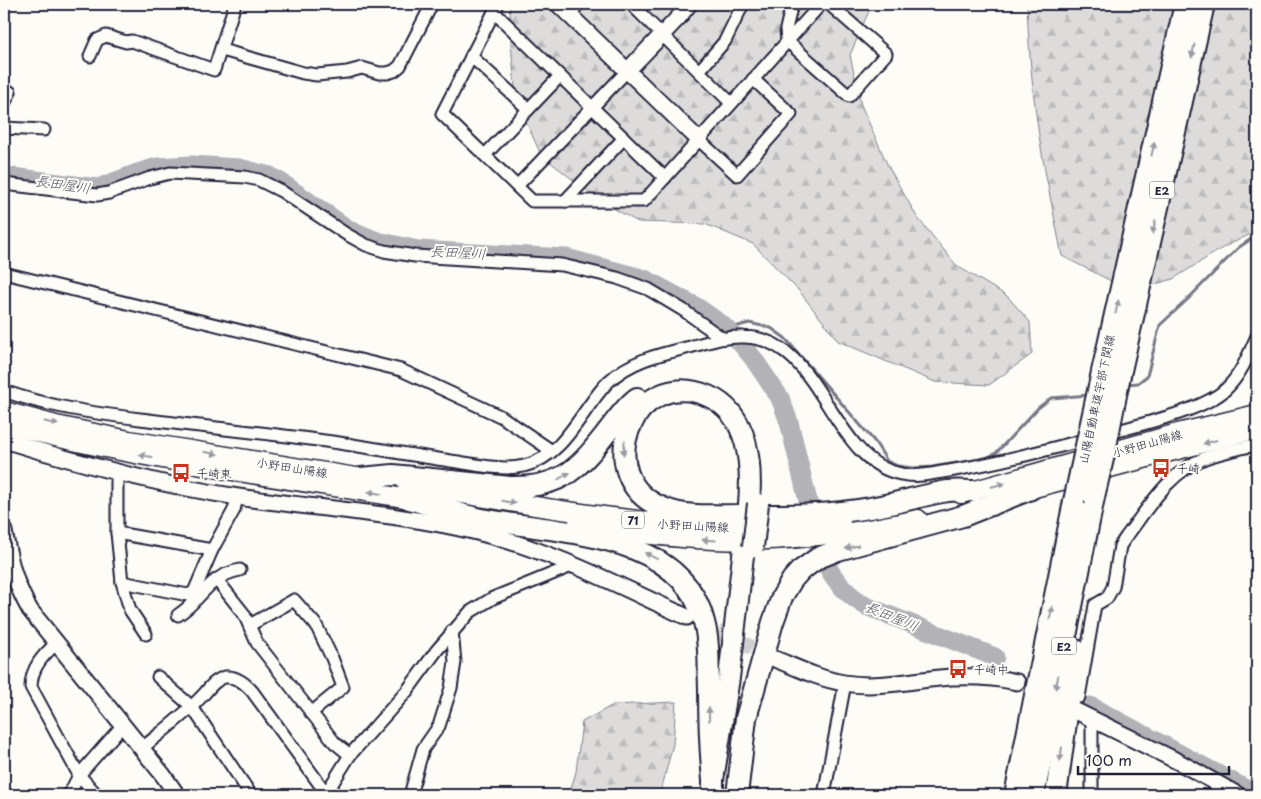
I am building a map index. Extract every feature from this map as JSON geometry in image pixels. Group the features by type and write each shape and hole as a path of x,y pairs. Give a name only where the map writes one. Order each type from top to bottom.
{"highway":[{"name":"山陽自動車道宇部下関線","path":"1034,795 1111,374 1185,4"},
{"name":"山陽自動車道宇部下関線","path":"1015,795 1031,712 1089,499 1106,446 1111,374 1204,4"},
{"path":"361,478 392,475 510,487 547,484 570,473 582,462 632,402 652,388 672,381 692,381 704,383 727,395 737,405 751,426 760,466 753,505 734,704 737,794"},
{"path":"753,505 749,455 740,427 732,414 722,404 701,393 682,390 659,396 641,409 631,423 624,444 623,454 627,471 636,488 647,499 671,511 685,514 719,515 834,513 870,508 950,491 974,491"},
{"path":"737,794 746,718 777,609 792,580 809,564 825,555 963,516 1031,489"},
{"path":"409,499 480,519 609,540 649,555 664,564 678,576 690,589 700,607 707,634 709,728 713,788"},
{"path":"1056,795 1075,656 1089,499"},
{"path":"713,788 749,547"},
{"path":"1007,795 1031,712"}],"main road":[{"name":"小野田山陽線","path":"4,411 56,425 129,440 361,478 608,517 661,524 714,527 809,525 844,521 910,508 1257,414"},
{"name":"小野田山陽線","path":"4,424 56,438 129,453 339,488 642,535 715,540 808,537 886,526 1257,429"}],"street":[{"path":"90,56 97,40 106,36 126,42 132,41 214,70 222,50 235,4"},
{"path":"222,50 303,73 330,74 362,68 379,73 387,73 394,71 400,66 432,4"},
{"path":"631,4 731,103"},
{"path":"517,186 679,18 689,4"},
{"path":"699,71 726,41 744,4"},
{"path":"792,4 786,29 787,41 849,96 886,54 829,4"},
{"path":"665,178 560,76 496,8 442,114 532,201 644,201 665,178 699,140 731,103 821,4"},
{"path":"569,7 627,71 737,175 792,114 753,79"},
{"path":"472,56 528,109"},
{"path":"485,154 560,76"},
{"path":"4,88 10,92 4,104"},
{"path":"4,128 44,130"},
{"path":"565,201 624,138"},
{"path":"4,184 97,194 109,193 170,173 245,177 259,180 276,188 366,245 384,251 415,256 562,265 617,278 648,289 722,338"},
{"path":"4,273 401,370 502,417 552,451"},
{"path":"4,391 35,401 90,412 324,441 489,466 523,466 552,451 570,433 594,398 621,371 635,363 655,356 722,338 745,336 772,343 788,354 804,371 864,453 872,461 886,470 910,476 975,467 1064,446 1199,405 1214,398 1232,381 1247,358 1257,336"},
{"path":"4,440 152,481 237,497 406,519 477,532 524,546 574,565 687,618"},
{"path":"1238,795 1179,762 1076,711 1096,605 1107,598 1113,587 1120,546 1126,537 1173,478 1205,458 1257,444"},
{"path":"117,472 118,534 122,582 130,610 146,634"},
{"path":"336,510 339,488"},
{"path":"122,582 188,595 194,592 212,550 234,510 237,497"},
{"path":"4,531 12,572 30,610 177,795"},
{"path":"118,534 212,550"},
{"path":"142,749 192,707 214,682 224,677 233,678 245,683 326,794 350,755 407,691 452,631 470,612 492,598 574,565"},
{"path":"178,615 190,607 205,588 225,573 240,570"},
{"path":"217,580 244,614 257,642 335,743 350,755"},
{"path":"250,625 294,600 316,625 343,687 311,713"},
{"path":"410,795 423,749 439,726 452,688 455,662 452,631"},
{"path":"57,644 47,652 37,665 31,676 31,687 79,775 98,795"},
{"path":"775,659 823,678 845,683 880,685 973,676 1017,682"},
{"path":"158,677 192,707 252,795"},
{"path":"824,795 845,683"},
{"path":"1092,718 1092,795"},
{"path":"69,795 79,775 122,726"}],"green space":[{"path":"510,4 872,4 850,55 861,105 888,166 917,217 957,266 1007,296 1030,322 1032,354 989,385 935,382 838,341 800,292 753,244 705,224 638,222 602,202 541,155 516,99"},
{"path":"1027,4 1257,4 1257,231 1224,247 1173,279 1141,288 1115,283 1062,256 1046,176 1036,112 1029,47"},
{"path":"676,702 673,744 660,795 569,795 576,772 582,722 613,705"}],"waterway":[{"name":"長田屋川","path":"4,176 98,188 157,167 191,165 239,168 270,176 348,229 377,241 418,250 566,258 645,279 697,307 721,324 753,358 780,398 789,422 808,501"},
{"path":"1126,384 1138,383 1147,376 1160,325 1238,248 1257,235"},
{"path":"721,324 735,327 749,323 771,328 785,338 875,442 887,461 898,466 913,468 932,467 986,458 996,453 1038,408 1051,398 1089,395"},
{"name":"長田屋川","path":"816,543 835,579 848,593 866,606 995,657"},
{"name":"長田屋川","path":"1090,706 1257,795"}],"tunnel":[{"path":"697,622 774,658"}],"place":[{"name":"千崎","path":"1161,468"},
{"name":"千崎東","path":"181,473"},
{"name":"千崎中","path":"958,669"}]}
